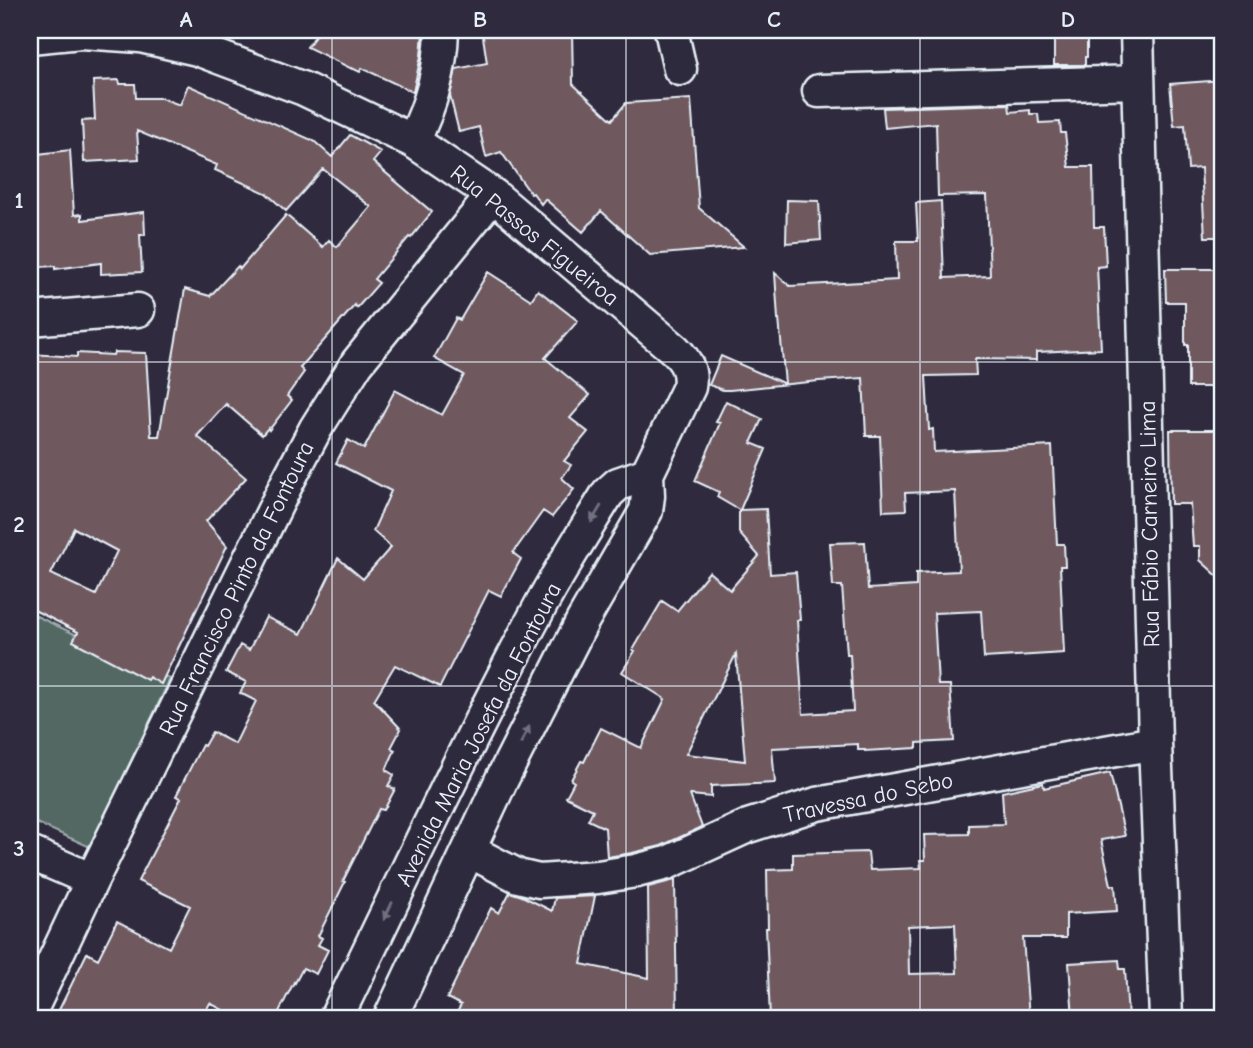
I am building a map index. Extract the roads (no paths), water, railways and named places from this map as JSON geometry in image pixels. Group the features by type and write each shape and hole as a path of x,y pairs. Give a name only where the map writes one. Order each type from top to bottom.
{"street":[{"path":"413,141 425,119 434,86 442,50 442,30"},
{"path":"671,30 680,69"},
{"name":"Rua Fábio Carneiro Lima","path":"1137,30 1155,743 1166,1018"},
{"name":"Rua Passos Figueiroa","path":"30,37 81,32 128,35 197,49 304,89 413,141 493,195 675,350"},
{"path":"820,91 1138,82"},
{"name":"Rua Francisco Pinto da Fontoura","path":"30,1012 92,880 316,428 357,363 493,195"},
{"path":"30,319 138,310"},
{"name":"Avenida Maria Josefa da Fontoura","path":"390,1018 502,781 583,620 646,511 649,496 647,474 689,387 689,370 684,359 675,350"},
{"name":"Avenida Maria Josefa da Fontoura","path":"335,1018 460,760 543,601 608,493 618,484 647,474"},
{"path":"543,601 583,620"},
{"name":"Travessa do Sebo","path":"470,851 518,876 539,881 598,877 667,863 748,826 817,804 1155,743"},
{"path":"460,760 502,781"},
{"path":"30,853 92,880"}]}
